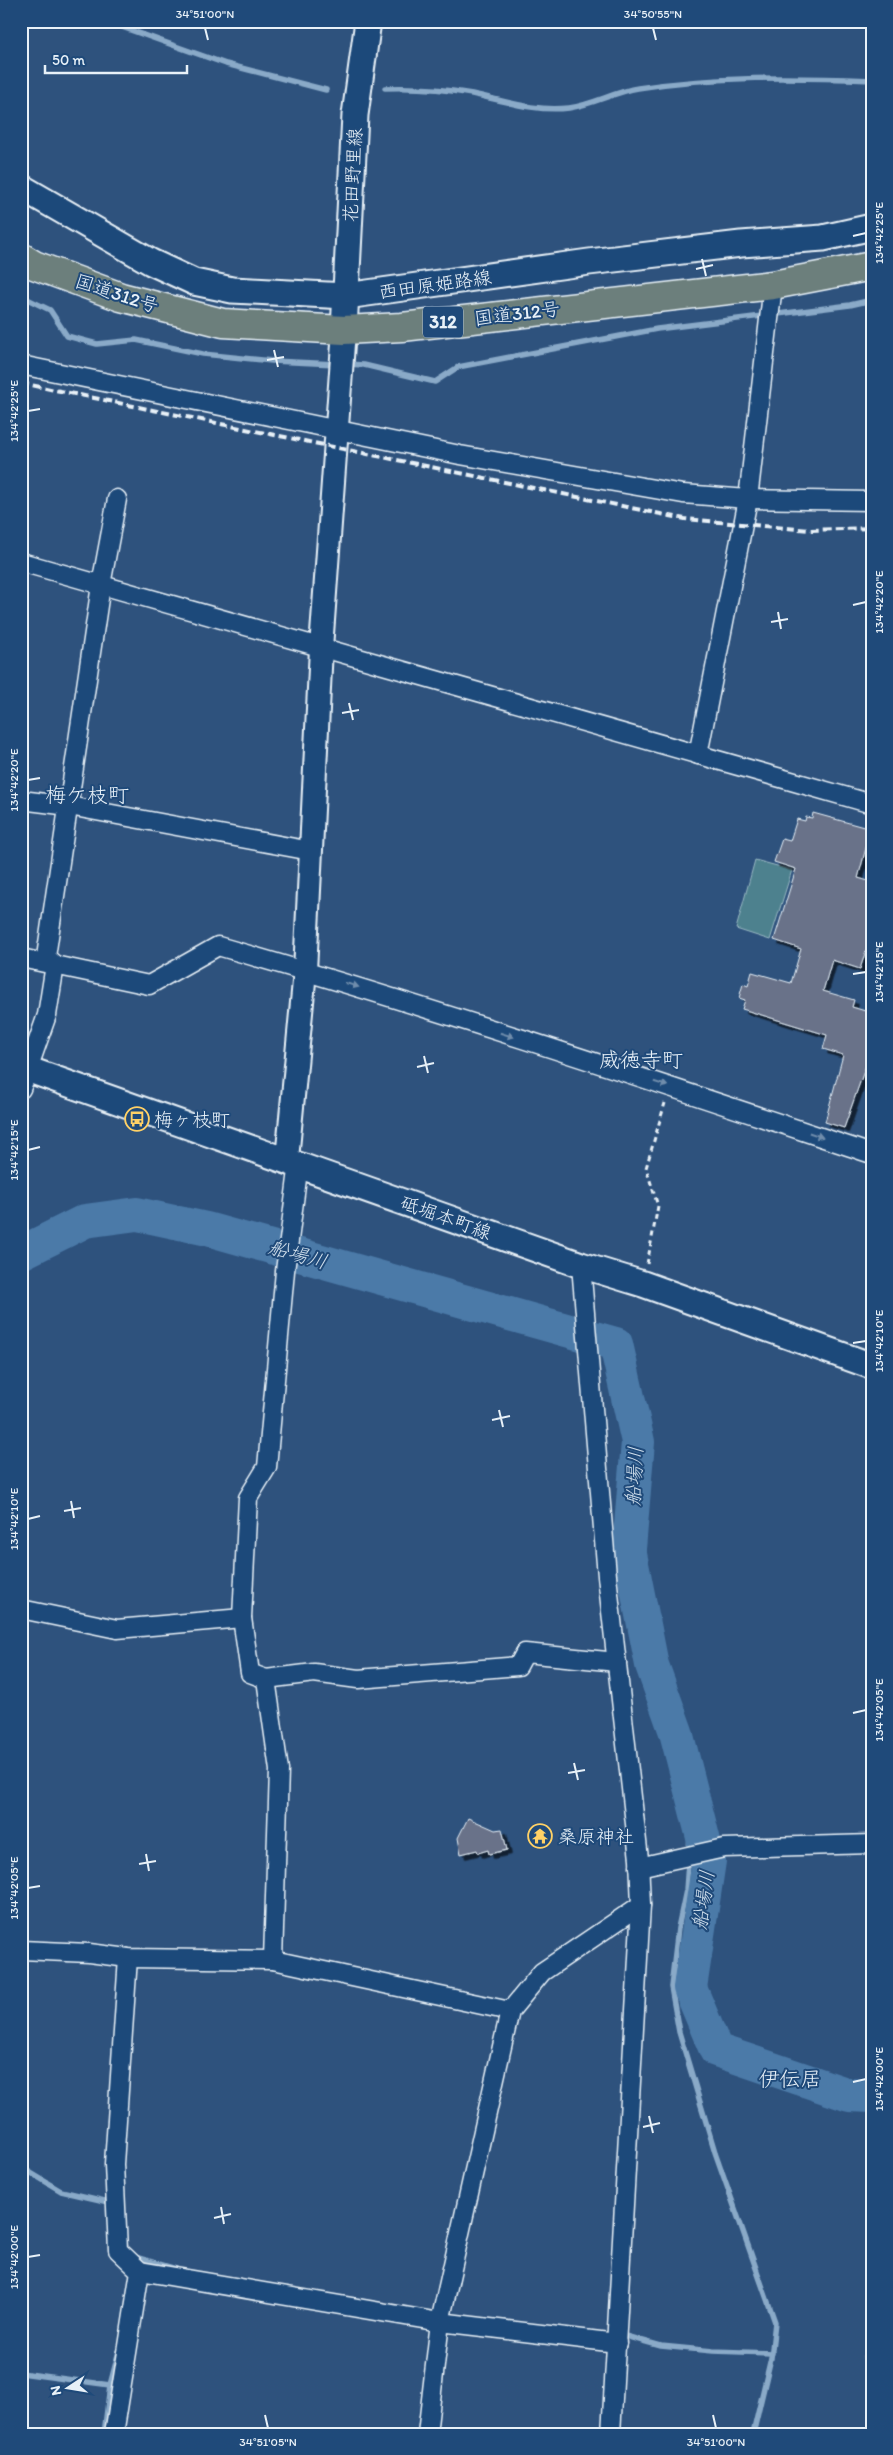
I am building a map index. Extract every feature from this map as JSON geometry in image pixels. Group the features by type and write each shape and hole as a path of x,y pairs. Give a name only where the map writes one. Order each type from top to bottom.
{"highway":[{"name":"国道312号","path":"21,258 120,297 223,323 344,330 402,327 773,285 872,266"}],"main road":[{"name":"花田野里線","path":"344,330 355,115 368,21"},
{"name":"西田原姫路線","path":"21,187 74,215 151,262 194,282 232,290 346,296 589,262 741,244 823,238 872,227"},
{"name":"砥堀本町線","path":"23,1075 293,1161 581,1265 644,1284 872,1366"}],"street":[{"path":"698,755 748,499 773,285"},
{"path":"344,330 321,648 289,1244 267,1466 248,1498 242,1618 250,1673 266,1680 314,1673 358,1679 518,1666 524,1653 617,1662"},
{"path":"21,365 460,456 683,494 748,499 872,501"},
{"path":"55,965 46,957 102,585 117,499"},
{"path":"21,562 872,804"},
{"path":"21,800 69,806 311,850"},
{"path":"21,958 149,985 218,946 305,971 670,1086 872,1154"},
{"path":"23,1075 47,1015 55,965"},
{"path":"581,1265 606,1576 639,1867 641,1905 611,2434"},
{"path":"21,1608 118,1629 242,1618"},
{"path":"266,1680 279,1770 273,1960"},
{"path":"639,1867 724,1848 872,1844"},
{"path":"427,2434 440,2322 510,2011 542,1972 641,1905"},
{"path":"21,1950 89,1953 128,1958 273,1960 510,2011"},
{"path":"128,1958 114,2164 118,2250 140,2271 440,2322 617,2343"},
{"path":"114,2434 140,2271"}],"path":[{"path":"644,1284 658,1206 646,1168 670,1086"}],"shaded area":[{"path":"872,2343 872,2434 868,2434 871,2391 861,2356"}],"green space":[{"path":"755,860 792,870 770,940 736,929"}],"building":[{"path":"813,813 871,829 858,878 872,882 872,932 860,969 832,960 823,991 854,1000 852,1007 872,1013 872,1031 868,1043 872,1044 872,1048 844,1128 825,1122 843,1055 823,1049 827,1035 742,1009 745,1000 739,998 743,984 748,986 752,972 791,983 801,949 774,940 796,869 774,862 782,839 790,841 797,819 805,821 806,817 812,818"},
{"path":"468,1818 495,1830 502,1829 507,1850 489,1854 488,1850 478,1853 477,1850 461,1854 458,1838"}],"waterway":[{"path":"105,21 226,64 326,90"},
{"path":"385,88 451,91 508,103 556,109 578,106 638,88 696,81 784,78 872,80"},
{"path":"21,296 50,310 67,336 97,344 136,340 203,354 272,361 336,364"},
{"path":"346,364 364,365 435,382 458,367 657,329 850,305 872,300"},
{"name":"船場川","path":"21,1253 85,1221 137,1214 207,1229 616,1344 638,1442 629,1549 652,1665 676,1732 709,1861 690,1988 716,2050 849,2095 872,2096"},
{"path":"676,1732 680,1793 690,1836 686,1890 678,1928 671,1987 679,2032 715,2152 775,2322 771,2358 753,2434"},
{"path":"21,2167 61,2191 109,2202 111,2206"},
{"path":"135,2257 176,2269"},
{"path":"618,2334 661,2346 713,2351 772,2353"},
{"path":"104,2434 110,2385 119,2351"},
{"path":"21,2373 110,2385"}],"railway":[{"path":"21,383 685,519 809,530 872,528"}],"place":[{"name":"梅ヶ枝町","path":"137,1119"},
{"name":"桑原神社","path":"540,1836"}],"district":[{"name":"梅ケ枝町","path":"87,795"},
{"name":"威徳寺町","path":"641,1060"},
{"name":"伊伝居","path":"790,2079"}]}
